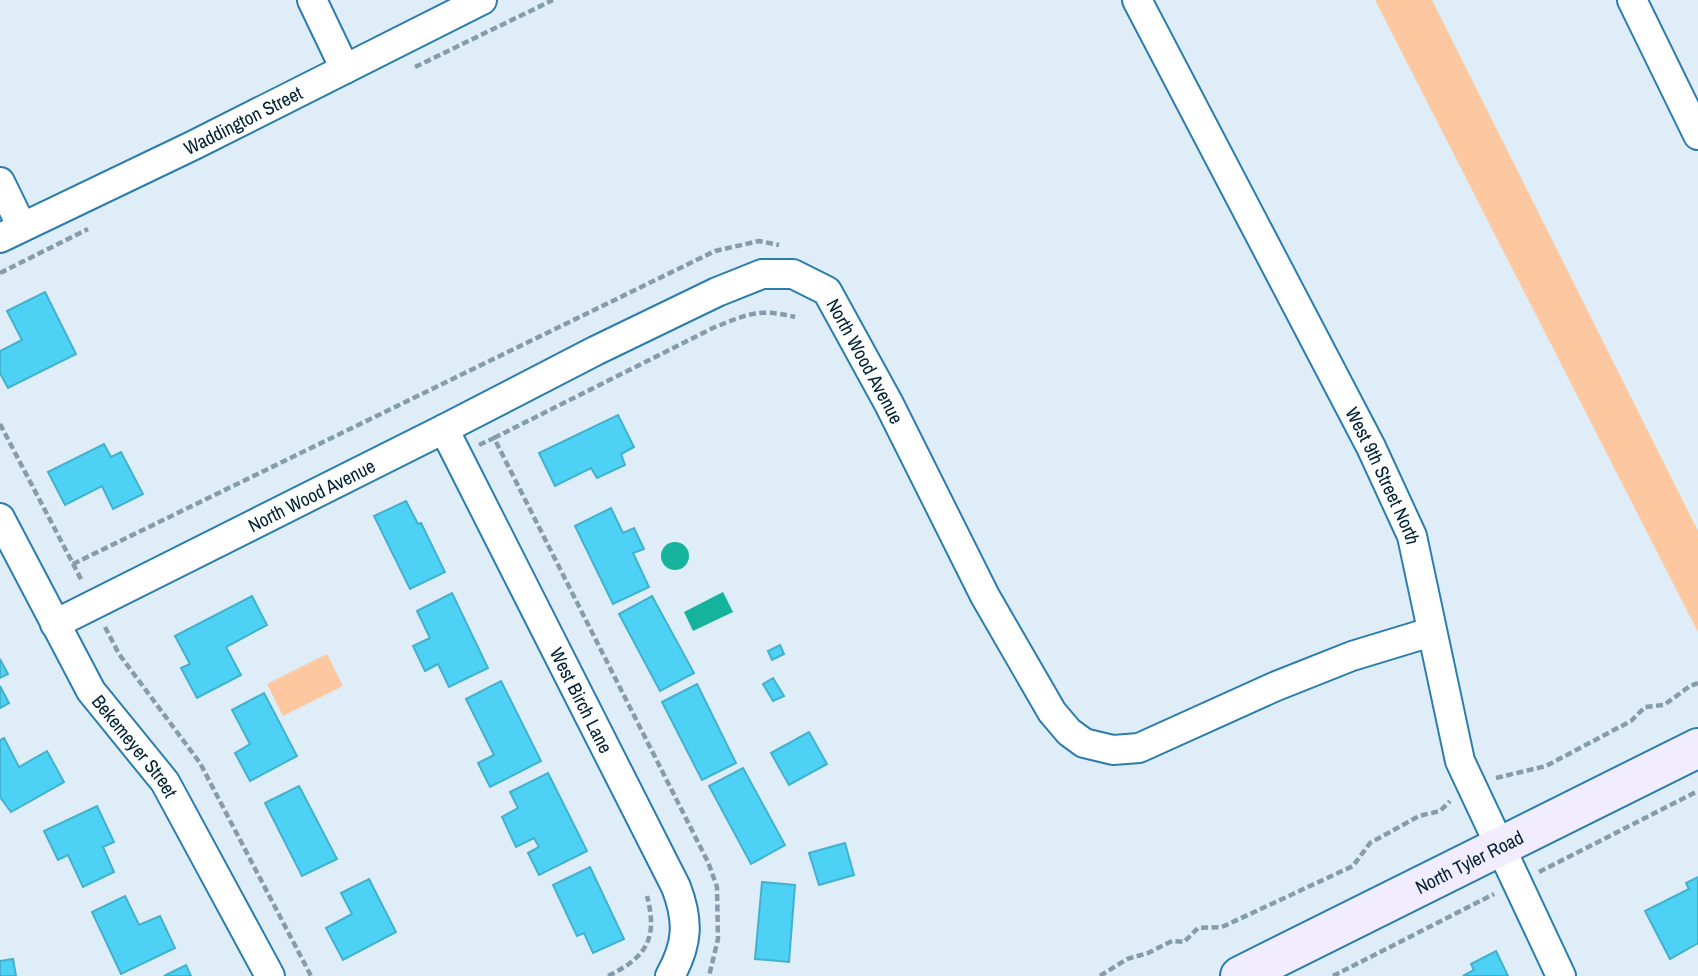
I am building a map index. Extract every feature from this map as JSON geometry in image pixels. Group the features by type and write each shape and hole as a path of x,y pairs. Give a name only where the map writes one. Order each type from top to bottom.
{"main road":[{"name":"North Tyler Road","path":"1240,976 1698,748"}],"street":[{"path":"312,0 345,69"},
{"name":"Waddington Street","path":"11,232 482,0"},
{"name":"West 9th Street North","path":"1137,0 1371,447 1412,536 1460,761 1561,976"},
{"path":"1632,0 1689,95 1698,135"},
{"path":"0,182 11,232"},
{"name":"North Wood Avenue","path":"55,624 717,292 761,275 793,274 827,291 889,404 985,596 1052,712 1069,732 1084,743 1113,750 1139,748 1326,666 1431,632"},
{"name":"West Birch Lane","path":"444,429 676,887 685,911 685,945 670,976"},
{"name":"Bekemeyer Street","path":"0,518 91,691 165,782 270,976"}],"path":[{"path":"73,564 715,251 759,241 781,245"},
{"path":"457,456 715,327 745,315 768,310 795,317"},
{"path":"0,424 119,654 200,764 311,976"},
{"path":"494,438 708,862 717,887 718,939 709,976"},
{"path":"107,630 119,624"},
{"path":"1100,976 1127,959 1172,942 1184,942 1198,928 1222,927 1353,866 1370,842 1419,816 1440,811 1452,800 1495,778 1546,766 1631,721 1645,707 1664,705 1698,683"},
{"path":"608,976 624,968 645,948 653,922 648,897 642,884"}],"shaded area":[{"path":"1375,0 1432,0 1698,531 1698,632"},
{"path":"675,542 685,546 689,556 685,566 675,570 665,566 661,556 665,546"},
{"path":"723,592 733,612 693,631 684,612"},
{"path":"327,654 343,686 283,716 267,684"}],"building":[{"path":"45,292 76,354 8,388 0,373 0,351 22,340 7,311"},
{"path":"618,415 634,447 621,454 625,465 597,478 591,468 555,486 539,453"},
{"path":"104,444 111,457 121,452 143,494 113,509 102,486 65,505 48,472"},
{"path":"406,501 418,524 421,523 445,572 410,589 374,516"},
{"path":"611,508 623,533 634,528 644,549 633,553 649,587 613,604 575,526"},
{"path":"452,593 488,668 449,687 438,664 425,671 413,646 430,638 417,611"},
{"path":"252,596 267,625 226,647 241,675 197,698 181,668 190,664 175,636"},
{"path":"652,596 694,673 660,691 619,614"},
{"path":"780,645 784,654 772,660 768,651"},
{"path":"0,659 8,674 0,678"},
{"path":"773,678 784,696 773,701 763,684"},
{"path":"501,681 541,761 490,787 478,763 494,755 466,699"},
{"path":"697,684 736,763 702,780 662,702"},
{"path":"0,686 9,703 0,708"},
{"path":"264,693 297,756 250,781 235,753 250,744 232,710"},
{"path":"809,732 827,764 789,785 771,753"},
{"path":"4,738 19,767 47,751 64,782 11,812 0,797 0,740"},
{"path":"743,768 785,845 751,864 709,786"},
{"path":"548,773 587,851 539,875 528,853 539,847 534,838 516,847 502,817 518,808 510,792"},
{"path":"299,786 337,859 302,876 265,803"},
{"path":"97,806 114,842 103,847 114,872 83,887 68,855 58,860 44,831"},
{"path":"845,843 854,875 819,885 809,853"},
{"path":"590,867 624,939 593,953 584,933 577,936 553,885"},
{"path":"1698,877 1698,943 1670,959 1645,911 1689,889 1686,883"},
{"path":"369,879 396,932 343,960 326,928 352,914 341,893"},
{"path":"762,882 795,885 789,962 755,959"},
{"path":"125,896 139,925 160,916 175,948 121,974 92,912"},
{"path":"1496,951 1508,976 1463,976 1474,970 1471,964"},
{"path":"13,959 16,976 0,976 0,961"},
{"path":"186,965 191,976 164,976"}]}
